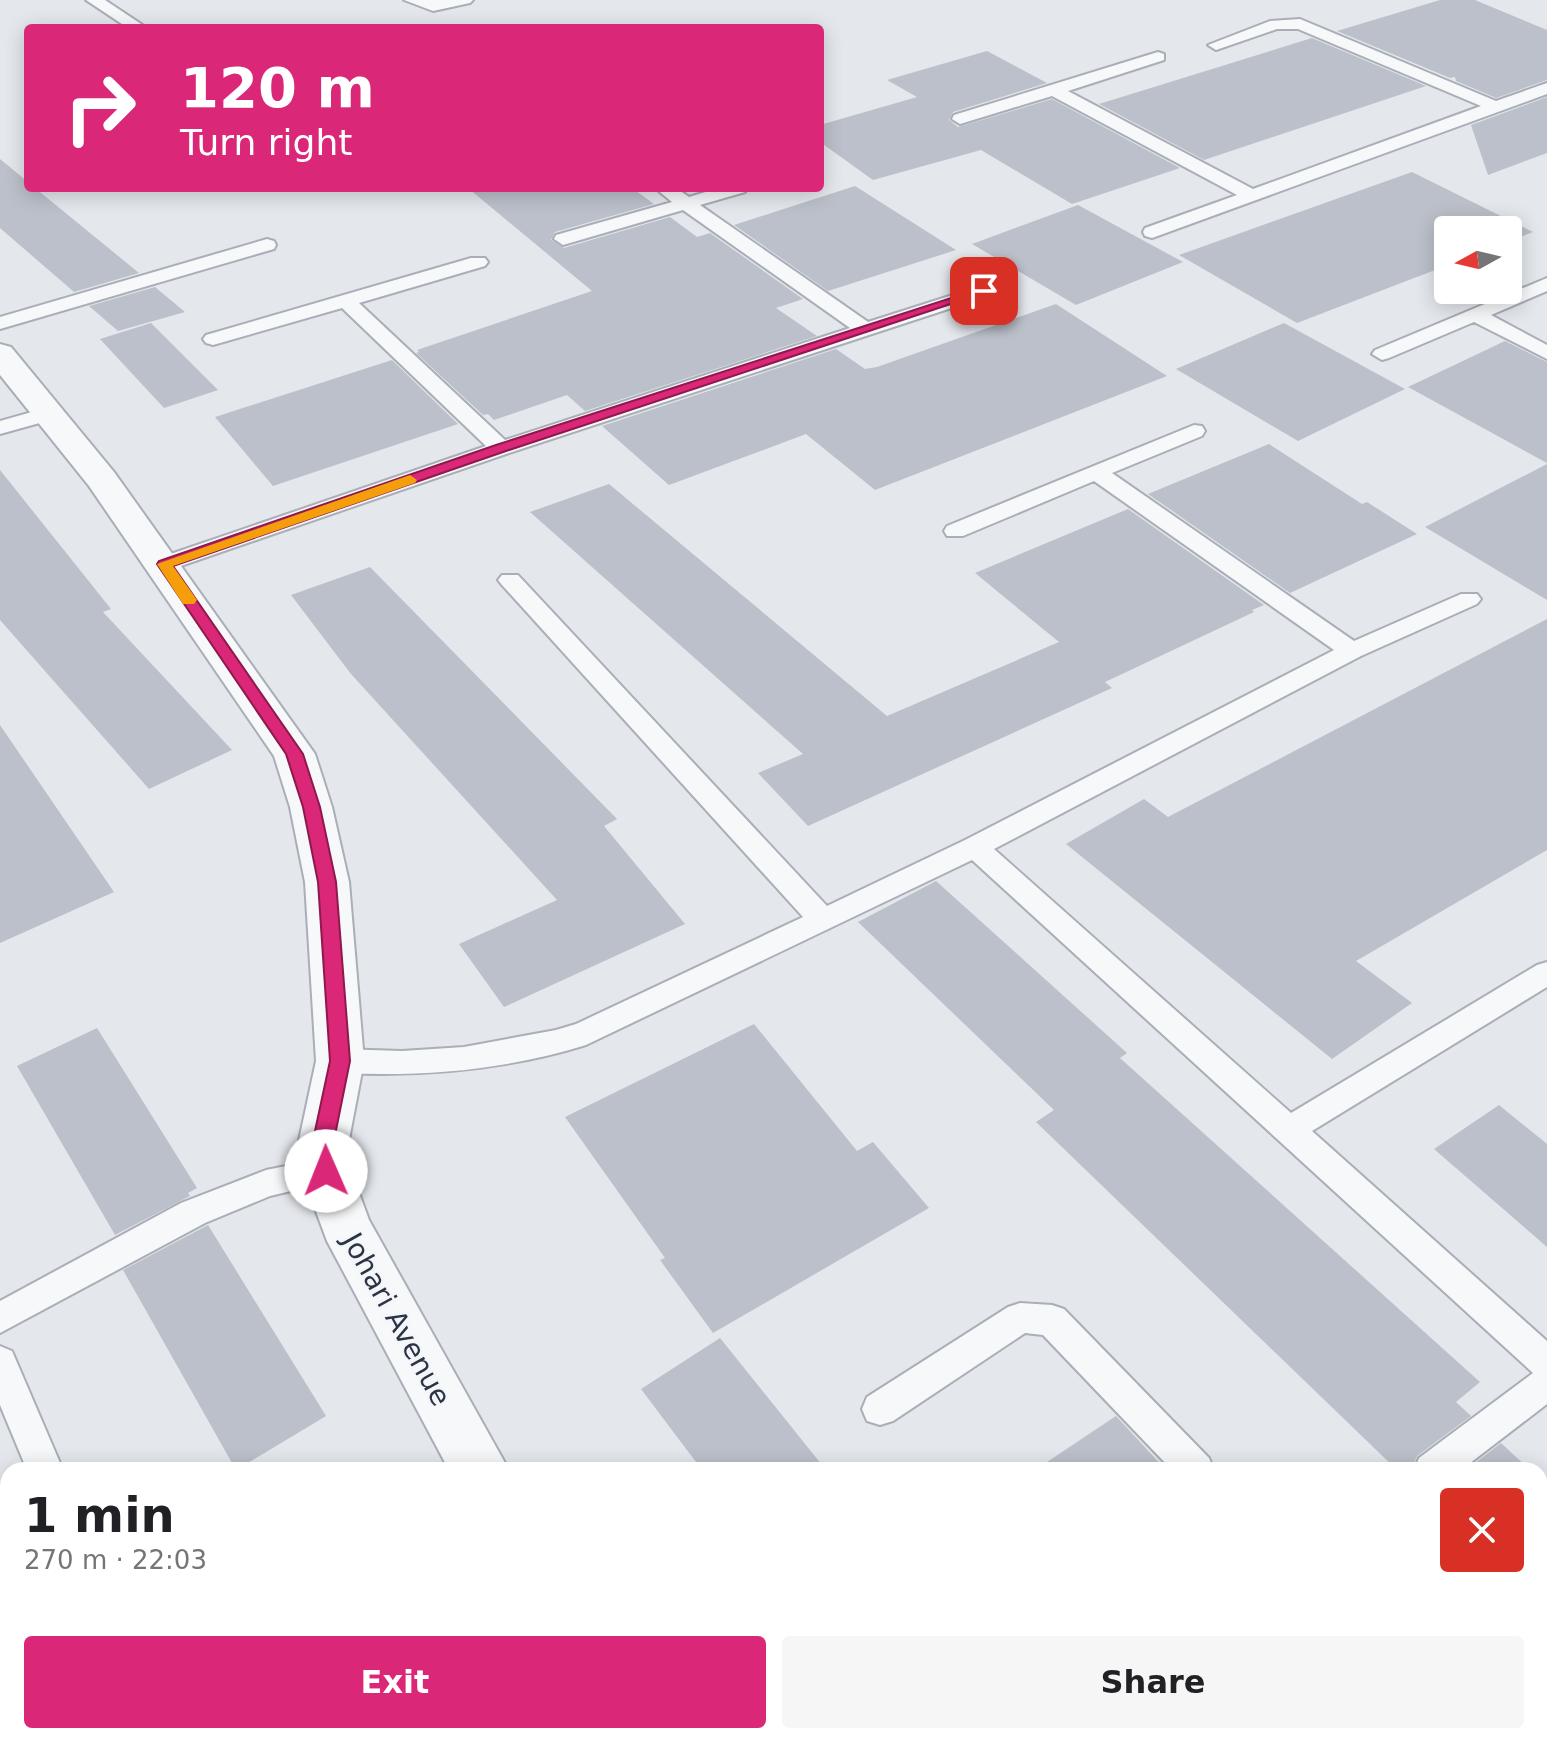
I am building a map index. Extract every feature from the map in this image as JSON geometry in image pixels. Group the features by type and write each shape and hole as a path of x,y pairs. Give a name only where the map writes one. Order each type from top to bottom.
{"street":[{"name":"Johari Avenue","path":"0,354 102,479 294,754 311,807 327,882 340,1061 323,1145 326,1171 345,1226 476,1462"}],"lane":[{"path":"94,0 133,24"},
{"path":"412,0 433,6 465,0"},
{"path":"1216,45 1275,24 1300,24 1494,106"},
{"path":"960,119 1158,57"},
{"path":"1152,232 1547,88"},
{"path":"1054,90 1250,195"},
{"path":"670,192 865,329"},
{"path":"563,239 725,192"},
{"path":"0,323 267,245"},
{"path":"213,339 478,262"},
{"path":"1382,354 1547,284"},
{"path":"164,564 501,448 984,291"},
{"path":"344,299 501,448"},
{"path":"1476,315 1547,353"},
{"path":"0,428 46,414"},
{"path":"955,531 1194,431"},
{"path":"1097,473 1352,651"},
{"path":"510,580 822,919"},
{"path":"340,1061 438,1062 546,1047 586,1033 975,847 1352,651 1469,599"},
{"path":"975,847 1547,1363"},
{"path":"1288,1130 1547,973"},
{"path":"0,1318 207,1207 266,1183 326,1171"},
{"path":"880,1409 1020,1318 1052,1320 1188,1462"},
{"path":"0,1362 42,1462"},
{"path":"1443,1462 1547,1383"}],"building":[{"path":"1440,0 1475,0 1547,30 1547,80 1496,98 1456,81 1455,77 1450,78 1337,31"},
{"path":"1312,38 1426,86 1204,160 1099,104"},
{"path":"987,51 1047,83 953,112 949,120 958,127 1052,99 1180,168 1072,204 981,150 873,180 824,145 824,124 917,97 887,80"},
{"path":"1547,97 1547,153 1488,175 1471,125"},
{"path":"0,159 24,179 24,192 40,192 139,273 74,292 0,228"},
{"path":"1412,172 1501,216 1434,216 1434,270 1297,323 1179,255"},
{"path":"855,186 956,250 828,291 734,225"},
{"path":"473,192 638,192 654,204 555,232 551,240 564,248 670,217 697,237 710,233 803,299 776,308 817,336 585,411 567,395 494,420 488,414 483,415 416,353 419,352 417,350 592,291"},
{"path":"1078,205 1183,262 1076,305 972,244"},
{"path":"1522,227 1533,232 1522,236"},
{"path":"155,287 185,312 118,331 89,306"},
{"path":"1056,304 1167,376 875,490 806,434 669,485 602,426 836,349 865,369 877,367"},
{"path":"151,323 218,390 164,408 100,339"},
{"path":"1284,323 1405,389 1298,441 1176,369"},
{"path":"1505,341 1547,362 1547,463 1408,387"},
{"path":"392,360 458,424 273,486 215,417"},
{"path":"1269,444 1362,504 1367,502 1417,534 1290,593 1148,494"},
{"path":"1547,464 1547,600 1425,527"},
{"path":"0,470 111,609 103,612 232,750 149,789 0,620"},
{"path":"609,484 887,716 1059,642 975,573 1128,509 1264,605 1105,682 1112,688 808,826 758,773 803,754 530,512"},
{"path":"370,567 617,819 604,826 685,924 504,1007 459,944 557,900 351,674 291,595"},
{"path":"1547,619 1547,850 1356,961 1412,1003 1332,1059 1066,844 1144,799 1168,817"},
{"path":"0,725 114,892 0,943"},
{"path":"936,881 1127,1053 1120,1058 1480,1382 1456,1402 1471,1416 1417,1456 1414,1462 1389,1462 1036,1122 1054,1110 858,922"},
{"path":"754,1024 857,1151 873,1142 929,1208 713,1333 660,1260 665,1258 565,1117"},
{"path":"97,1028 197,1188 188,1193 190,1196 115,1235 17,1066"},
{"path":"1499,1105 1547,1144 1547,1247 1434,1149"},
{"path":"208,1225 326,1416 249,1462 231,1462 123,1270"},
{"path":"720,1338 820,1462 696,1462 641,1389"},
{"path":"1116,1416 1159,1462 1047,1462"},
{"path":"1501,1443 1521,1462 1476,1462"}],"slow traffic":[{"path":"189,600 164,564 410,480"}],"route":[{"path":"326,1171 323,1145 340,1061 327,882 311,807 294,754 164,564 501,448 984,291"}]}
